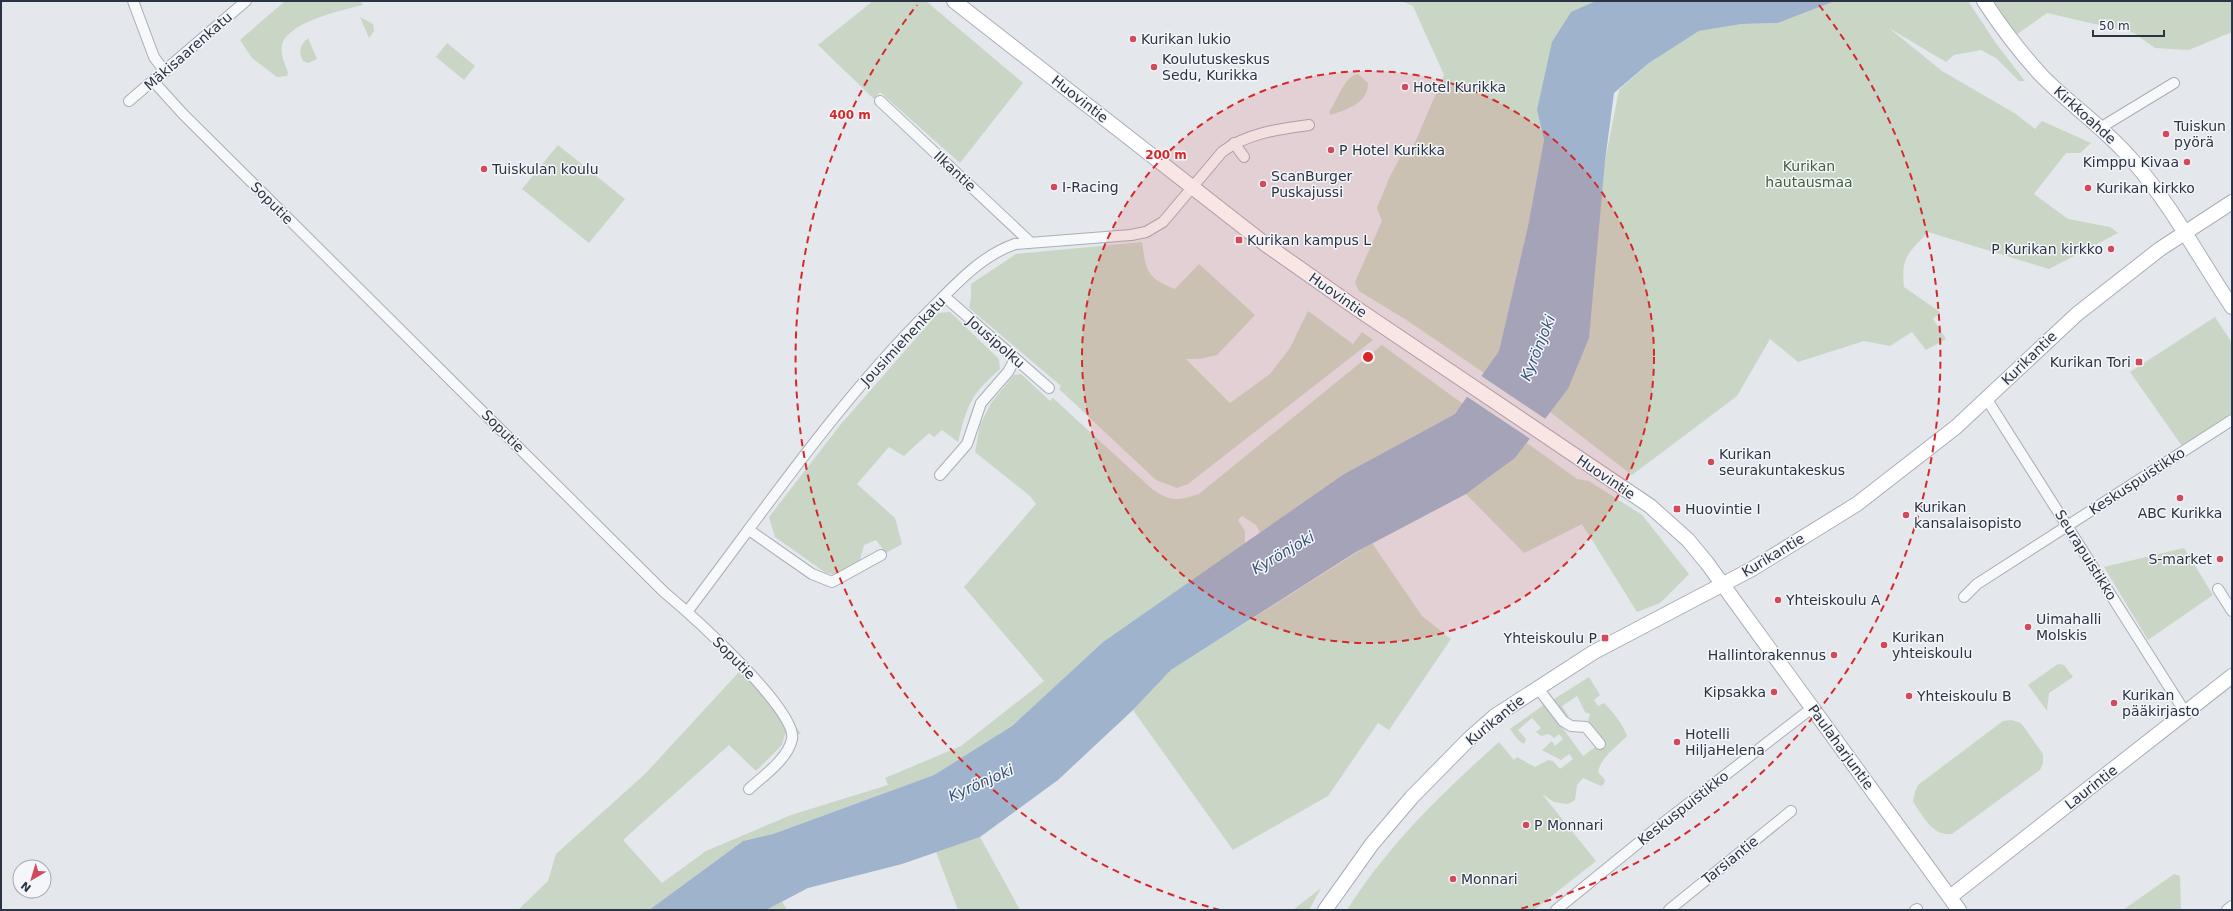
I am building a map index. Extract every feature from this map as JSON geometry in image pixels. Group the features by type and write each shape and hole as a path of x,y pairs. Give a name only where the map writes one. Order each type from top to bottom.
{"main road":[{"name":"Huovintie","path":"954,1 1265,244 1356,308 1650,506 1688,540 1722,584"},
{"name":"Kirkkoahde","path":"1984,1 2007,34 2042,75 2100,128 2132,160 2152,185 2232,307"},
{"name":"Kurikantie","path":"1324,910 1372,844 1437,771 1480,729 1537,687 1602,647 1752,569 1857,504 1956,427 2060,327 2183,232 2232,202"},
{"name":"Paulaharjuntie","path":"1722,584 1960,910"},
{"name":"Laurintie","path":"1950,896 2232,676"}],"street":[{"path":"133,1 154,57 165,72"},
{"name":"Mäkisaarenkatu","path":"129,101 154,82 246,1"},
{"name":"Soputie","path":"154,82 211,142 664,592 688,612 762,686 782,713 792,730 792,738 790,748 749,789"},
{"path":"2100,128 2174,83"},
{"name":"Ilkantie","path":"880,101 1030,242"},
{"name":"Jousimiehenkatu","path":"688,612 809,447 846,401 944,296 975,266 991,255 1015,244 1131,235 1146,232 1164,222 1222,152 1234,143 1255,135 1309,125"},
{"path":"1234,143 1244,157"},
{"name":"Jousipolku","path":"944,296 1049,388"},
{"path":"940,475 967,444 981,403 1008,372 1015,359"},
{"name":"Seurapuistikko","path":"1986,398 2185,712"},
{"name":"Keskuspuistikko","path":"1964,597 1977,584 2232,420"},
{"path":"749,530 812,574 832,582 881,555"},
{"path":"2218,589 2232,611"},
{"path":"1537,687 1563,722 1572,726 1581,725 1586,727 1600,744"},
{"name":"Keskuspuistikko","path":"1556,910 1658,827 1812,708"},
{"name":"Tarsiantie","path":"1669,910 1791,811"},
{"path":"2227,910 2232,906"}],"green space":[{"path":"285,1 360,1 363,5 316,18 294,30 286,38 282,46 282,56 288,72 287,76 277,77 252,58 240,40"},
{"path":"873,1 926,1 1023,83 960,163 880,92 874,99 818,45"},
{"path":"1401,1 1596,1 1590,4 1537,110 1544,140 1528,226 1499,351 1484,373 1408,321 1359,291 1355,282 1382,221 1377,208 1390,176 1401,156 1410,154 1444,75 1413,6"},
{"name":"Kurikan hautausmaa","path":"1835,1 1968,1 1995,42 2025,81 2019,81 1996,58 1981,50 1954,55 1946,62 1889,28 1942,71 2016,114 2035,129 2042,121 2091,143 2080,153 2066,153 2034,194 2068,219 2110,227 2118,233 2049,269 1928,232 1907,256 1903,277 1904,287 1940,312 1933,319 1946,339 1926,350 1912,332 1890,346 1864,341 1798,362 1770,339 1737,396 1632,475 1550,412 1568,389 1605,161 1619,90 1649,63 1699,31 1742,24 1778,23"},
{"path":"1991,1 2232,1 2232,32 2189,50 2155,48 2134,33 2047,13 2016,35"},
{"path":"360,17 373,24 374,31 369,38"},
{"path":"308,38 317,59 308,63 303,61 300,51 303,43"},
{"path":"447,43 475,66 464,80 436,57"},
{"path":"1358,74 1368,83 1367,90 1361,101 1350,108 1331,115 1329,112 1345,84 1349,79"},
{"path":"558,145 625,199 589,243 522,189"},
{"path":"1142,242 1149,272 1158,281 1175,289 1199,264 1255,315 1217,355 1200,359 1186,359 1230,403 1270,374 1290,348 1308,311 1353,344 1362,332 1373,340 1188,484 1177,488 1156,480 1059,389 1061,386 969,308 971,284 1016,254"},
{"path":"950,312 999,359 1000,369 982,386 976,394 968,409 958,442 942,430 934,437 929,433 904,456 889,447 857,484 895,518 902,544 886,553 876,540 864,545 860,560 838,575 826,573 775,537 769,517 841,424 938,313"},
{"path":"2215,317 2232,343 2232,413 2182,446 2130,372"},
{"path":"1382,345 1463,404 1455,414 1344,474 1260,533 1256,525 1242,516 1238,520 1245,531 1245,544 1103,642 1012,726 934,775 773,834 743,841 649,910 518,910 548,881 556,854 645,774 739,672 750,668 781,702 801,734 785,734 782,745 756,771 729,745 623,840 662,883 706,851 791,815 888,785 885,778 961,746 1044,681 964,587 1036,504 1030,496 975,452 980,425 991,403 1014,375 1021,374 1050,401 1053,398 1152,489 1169,498 1179,499 1199,494"},
{"path":"1527,443 1577,479 1589,481 1642,515 1689,574 1660,603 1637,612 1582,524 1524,553 1466,494 1515,458"},
{"path":"1372,543 1422,616 1451,639 1389,730 1378,723 1328,796 1233,850 1133,710 1171,670"},
{"path":"2184,548 2213,595 2148,640 2104,567"},
{"path":"2058,664 2064,665 2073,677 2049,693 2047,711 2028,685"},
{"path":"1589,677 1600,695 1594,700 1598,706 1604,703 1614,714 1627,736 1606,756 1600,766 1598,772 1605,780 1604,784 1601,786 1583,778 1577,785 1575,800 1568,804 1554,802 1542,794 1596,861 1534,910 1347,910 1380,864 1417,821 1437,800 1499,742 1514,760 1517,757 1535,767 1548,760 1553,761 1560,769 1573,759 1569,754 1561,760 1542,750 1552,741 1555,746 1563,739 1559,734 1554,738 1549,734 1541,736 1536,732 1541,728 1532,718 1518,730 1526,739 1524,744 1518,740 1510,729 1545,704 1583,756 1598,745 1588,721 1590,714 1585,712 1577,696 1562,706 1569,717 1565,717 1551,701"},
{"path":"2011,720 2021,723 2043,754 2043,763 2040,770 1952,834 1945,834 1934,829 1913,802 1918,785 2003,721"},
{"path":"980,837 1020,910 958,910 936,852"},
{"path":"2174,874 2180,876 2181,910 2123,910"},
{"path":"1321,888 1309,910 1293,910"},
{"path":"782,901 787,910 766,910"}],"water":[{"name":"Kyrönjoki","path":"1596,1 1835,1 1778,23 1742,24 1699,31 1649,63 1614,93 1605,161 1589,338 1568,389 1515,458 1466,494 1356,552 1171,670 1133,710 1058,780 980,837 902,864 808,888 766,910 649,910 743,841 773,834 934,775 1012,726 1103,642 1344,474 1455,414 1499,351 1528,226 1544,140 1537,110 1552,42 1571,12"}],"pier":[{"path":"1480,375 1547,420 1532,440 1466,396"}],"place":[{"name":"Kurikan lukio","path":"1133,39"},
{"name":"Koulutuskeskus Sedu, Kurikka","path":"1154,67"},
{"name":"Hotel Kurikka","path":"1405,87"},
{"name":"Tuiskun pyörä","path":"2166,134"},
{"name":"P Hotel Kurikka","path":"1331,150"},
{"name":"Kimppu Kivaa","path":"2187,162"},
{"name":"Tuiskulan koulu","path":"484,169"},
{"name":"ScanBurger Puskajussi","path":"1263,184"},
{"name":"I-Racing","path":"1054,187"},
{"name":"Kurikan kirkko","path":"2088,188"},
{"name":"Kurikan kampus L","path":"1239,240"},
{"name":"P Kurikan kirkko","path":"2111,249"},
{"name":"Kurikan Tori","path":"2139,362"},
{"name":"Kurikan seurakuntakeskus","path":"1711,462"},
{"name":"ABC Kurikka","path":"2180,498"},
{"name":"Huovintie I","path":"1677,509"},
{"name":"Kurikan kansalaisopisto","path":"1906,515"},
{"name":"S-market","path":"2220,559"},
{"name":"Yhteiskoulu A","path":"1778,600"},
{"name":"Uimahalli Molskis","path":"2028,627"},
{"name":"Yhteiskoulu P","path":"1605,638"},
{"name":"Kurikan yhteiskoulu","path":"1884,645"},
{"name":"Hallintorakennus","path":"1834,655"},
{"name":"Kipsakka","path":"1774,692"},
{"name":"Yhteiskoulu B","path":"1909,696"},
{"name":"Kurikan pääkirjasto","path":"2114,703"},
{"name":"Hotelli HiljaHelena","path":"1677,742"},
{"name":"P Monnari","path":"1526,825"},
{"name":"Monnari","path":"1453,879"}]}
